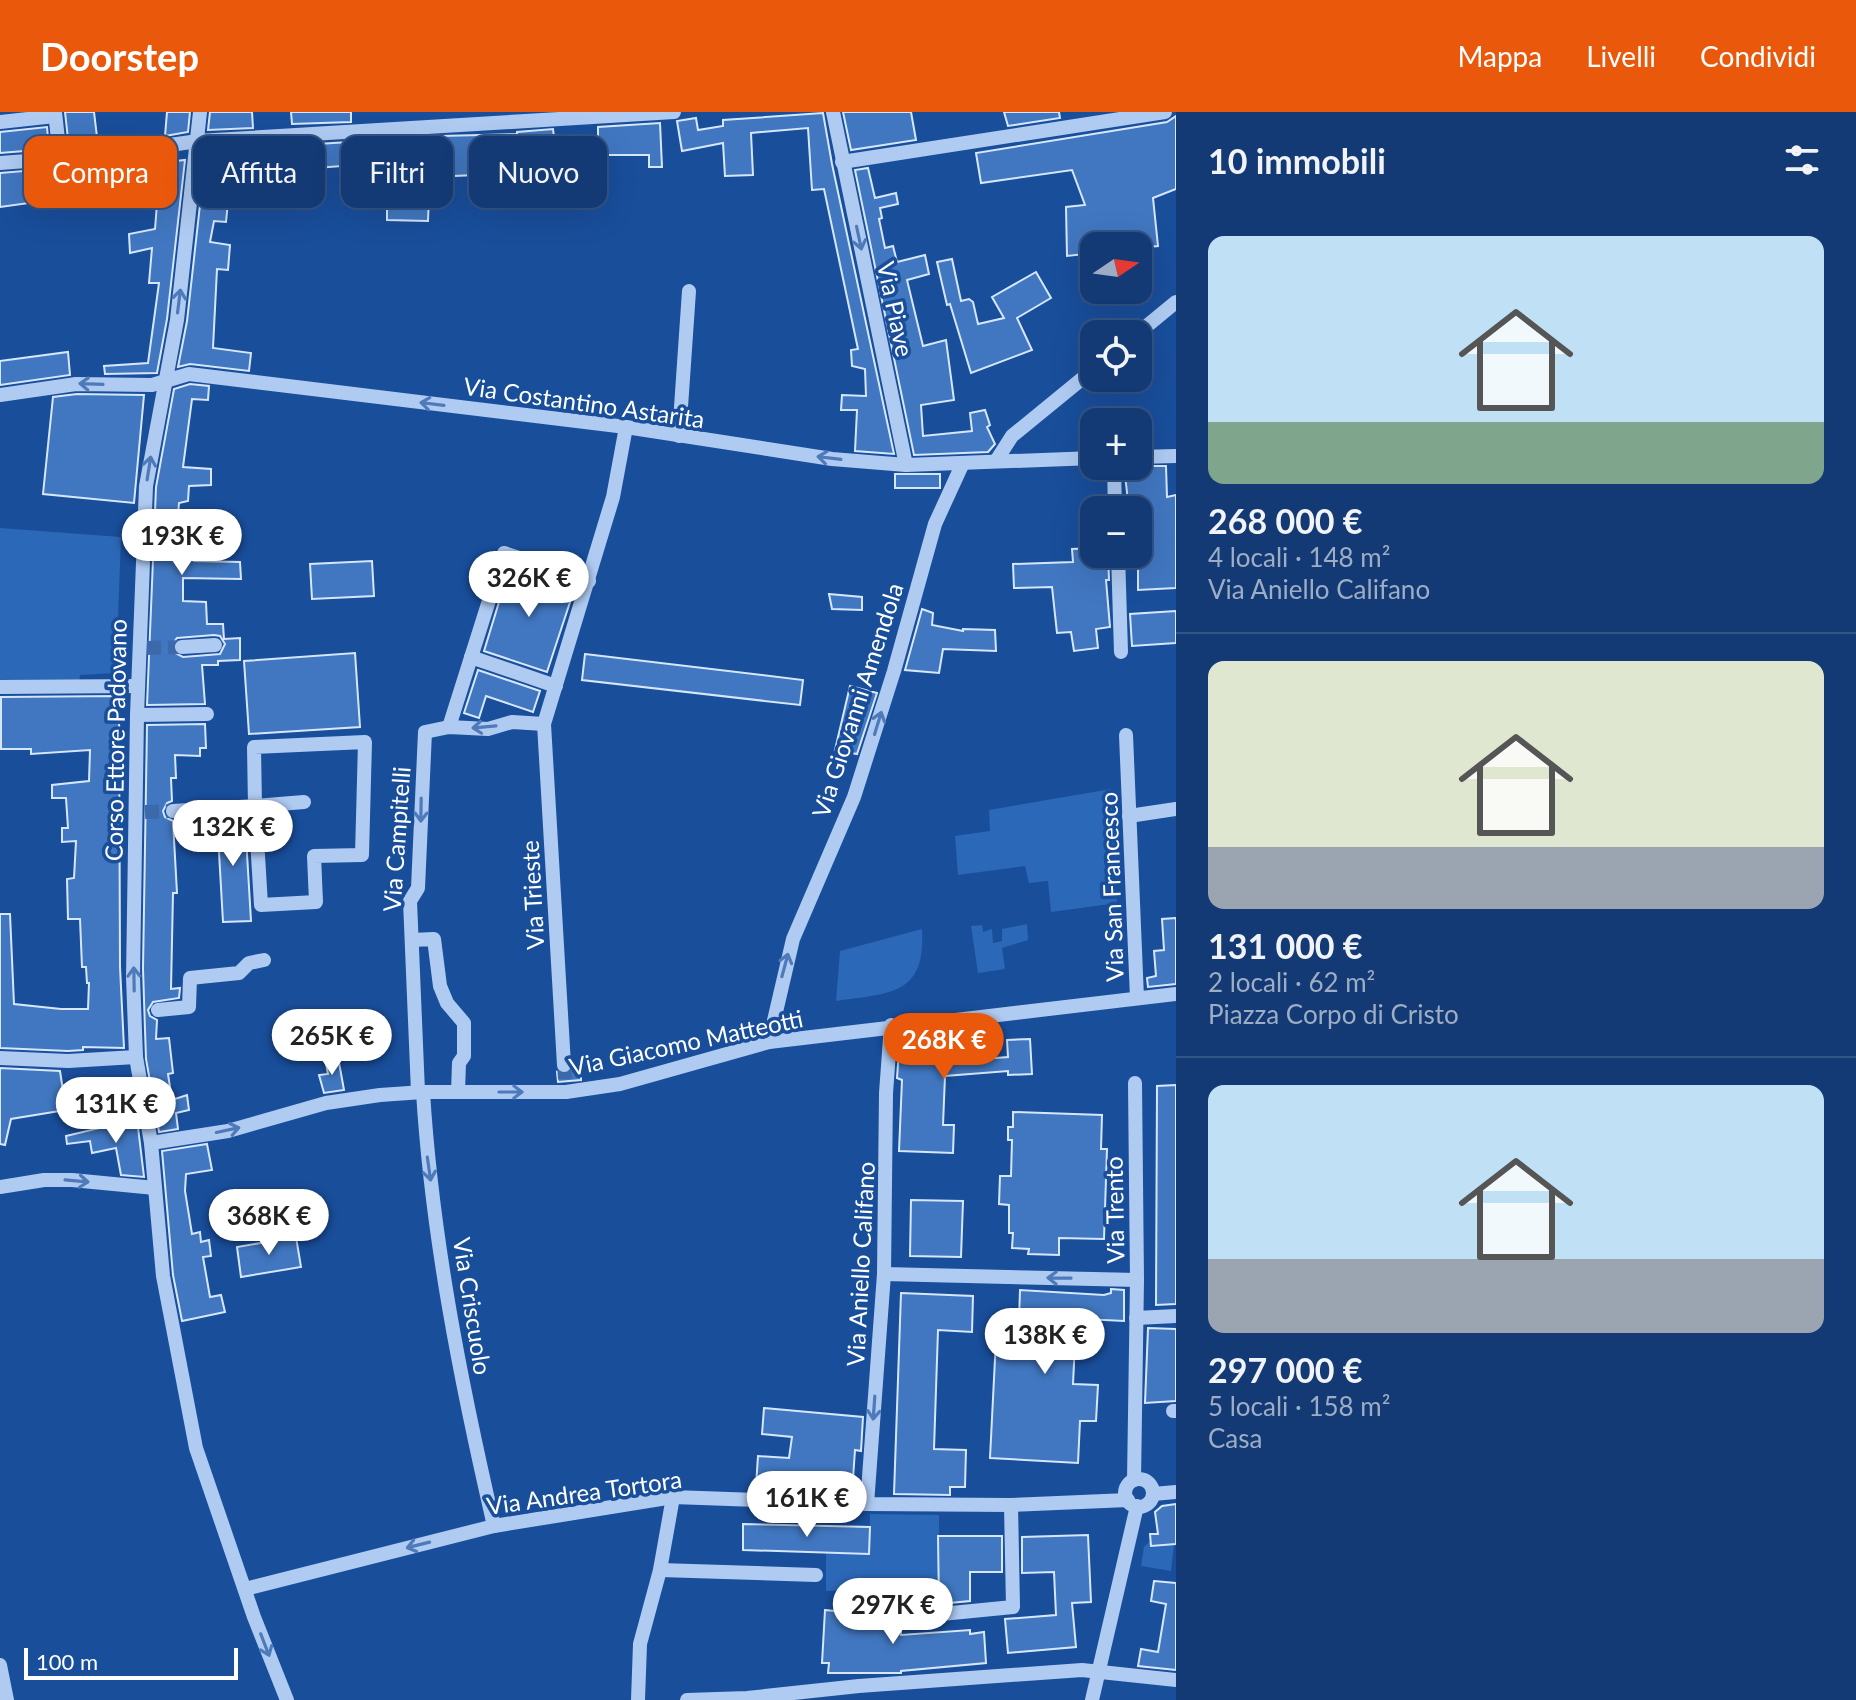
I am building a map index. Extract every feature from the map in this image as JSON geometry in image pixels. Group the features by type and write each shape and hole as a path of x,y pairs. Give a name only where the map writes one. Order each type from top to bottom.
{"street":[{"name":"Corso Ettore Padovano","path":"198,136 200,112"},
{"path":"280,136 674,112"},
{"name":"Via Piave","path":"833,112 906,465"},
{"path":"842,162 1165,112"},
{"path":"0,122 55,114 58,136"},
{"path":"0,163 24,161"},
{"name":"Corso Ettore Padovano","path":"199,208 146,486 143,648 137,715 146,1011 136,1057 151,1143 163,1276 196,1448 287,1700"},
{"path":"679,436 689,291"},
{"path":"1152,322 1176,302"},
{"name":"Via Costantino Astarita","path":"0,395 76,384 152,385 167,378 189,374 626,427 832,459 906,465 962,465 1080,458"},
{"path":"996,461 1012,436 1080,380"},
{"name":"Via Trieste","path":"564,1065 544,724 613,497 626,427"},
{"path":"1152,457 1176,456"},
{"name":"Via Giovanni Amendola","path":"769,1042 793,939 854,797 894,671 935,524 962,465"},
{"path":"544,724 512,722 488,729 449,727 504,553 589,581"},
{"path":"1118,568 1121,652"},
{"path":"182,647 215,645"},
{"path":"471,657 556,686"},
{"path":"0,687 138,686"},
{"path":"137,715 207,714"},
{"name":"Via Campitelli","path":"420,1092 410,901 418,888 425,732 449,727"},
{"name":"Via San Francesco","path":"1126,735 1137,998 1176,994"},
{"path":"365,742 362,855 314,856 316,902 261,905 255,806 254,747 365,742"},
{"path":"173,811 304,802"},
{"path":"1129,816 1176,809"},
{"path":"412,940 434,939 440,986 447,1003 464,1023 464,1056 459,1063 458,1092"},
{"path":"146,1011 189,1007 190,978 239,973 249,963 264,960"},
{"name":"Via Giacomo Matteotti","path":"151,1143 228,1131 326,1103 420,1092 566,1092 620,1084 769,1042 1137,998"},
{"name":"Via Aniello Califano","path":"867,1504 884,1274 886,1093 891,1025"},
{"path":"0,1058 68,1061 136,1057"},
{"name":"Via Trento","path":"1134,1480 1137,1280 1135,1083"},
{"name":"Via Criscuolo","path":"420,1092 453,1345 494,1526"},
{"path":"0,1187 44,1180 72,1180 155,1188"},
{"path":"884,1274 1137,1280"},
{"path":"1136,1318 1176,1316"},
{"path":"1092,1700 1132,1503 1126,1488 1134,1480 1147,1482 1153,1494"},
{"path":"1153,1494 1176,1492"},
{"path":"1132,1503 1146,1505 1153,1494"},
{"path":"638,1700 640,1644 660,1570 673,1497"},
{"name":"Via Andrea Tortora","path":"245,1589 494,1526 673,1497 867,1504 1132,1503"},
{"path":"921,1616 1013,1607 1011,1505"},
{"path":"660,1570 816,1575"},
{"path":"0,1665 7,1700"},
{"path":"687,1700 747,1698 859,1686 1082,1670 1176,1680"}],"shaded area":[{"path":"0,528 121,537 116,673 80,675 79,682 0,682"},
{"path":"1111,789 1117,903 1051,912 1048,881 1029,883 1025,866 958,875 955,836 990,831 989,810"},
{"path":"1027,924 1028,940 1002,948 1005,969 978,973 971,926 982,925 983,932 992,929 993,943 1002,941 1002,929"},
{"path":"922,929 922,951 911,979 888,992 836,1001 840,951"},
{"path":"870,1514 939,1515 939,1604 918,1603 915,1588 826,1591 826,1552 869,1554"},
{"path":"1151,1540 1174,1544 1171,1571 1141,1566 1144,1547"}],"building":[{"path":"65,112 94,112 97,136 68,136"},
{"path":"167,112 190,112 188,132 165,136"},
{"path":"210,112 252,112 253,128 208,130"},
{"path":"291,112 351,112 351,122 292,124"},
{"path":"843,112 911,112 916,140 851,150"},
{"path":"1004,112 1059,112 1060,118 1008,126"},
{"path":"823,113 894,454 855,451 857,410 841,410 842,395 866,396 865,369 852,366 851,350 858,349 824,189 812,190 808,128 751,133 753,175 725,176 723,143 682,151 677,121 696,118 698,130 723,126 723,120"},
{"path":"1176,116 1176,189 1153,198 1158,246 1152,247 1152,232 1080,232 1080,255 1067,256 1066,207 1085,205 1072,170 981,183 976,153 1167,122"},
{"path":"660,123 662,167 649,167 649,155 607,155 607,136 598,136 598,127"},
{"path":"47,127 48,136 24,136 24,151 0,153 0,132"},
{"path":"553,129 554,136 469,136 469,175 454,176 453,196 453,136 441,136 517,134"},
{"path":"341,143 341,166 325,167 325,144"},
{"path":"185,160 167,319 157,373 105,374 104,366 148,363 159,283 149,283 152,248 130,253 129,234 155,229 157,208 177,208 177,161"},
{"path":"868,168 875,198 896,193 898,204 880,208 885,248 893,246 897,262 925,255 929,274 907,280 923,346 946,340 954,400 921,405 923,436 972,431 970,413 985,410 990,425 987,427 995,444 988,452 914,455 855,170"},
{"path":"24,171 24,204 0,207 0,173"},
{"path":"200,208 227,208 226,222 214,221 210,242 230,245 228,270 217,269 213,348 251,353 249,371 190,364 178,367 187,321"},
{"path":"387,208 429,208 428,221 387,220"},
{"path":"952,259 961,301 969,299 973,302 978,324 1004,318 992,297 1036,272 1051,298 1017,318 1032,350 971,373 950,304 947,305 937,262"},
{"path":"68,352 70,375 0,385 0,361"},
{"path":"190,384 209,386 208,400 192,399 183,467 211,469 211,485 189,486 188,501 179,503 176,515 174,546 194,548 194,561 240,562 241,579 183,578 183,601 206,602 207,624 223,624 224,639 240,638 240,660 202,665 205,704 147,705 156,487 174,389","holes":["220,636 225,644 220,654 183,657 173,652 173,643 177,638"]},
{"path":"77,394 144,395 134,503 43,494 53,397"},
{"path":"1152,466 1166,466 1167,497 1176,495 1176,588 1138,590 1138,568 1152,568 1152,496 1127,496 1126,480 1152,480"},
{"path":"895,474 940,474 940,488 895,488"},
{"path":"1072,549 1080,549 1080,568 1109,568 1109,580 1106,580 1110,627 1096,629 1098,648 1074,651 1071,632 1057,633 1052,587 1014,588 1013,564 1073,562"},
{"path":"372,561 374,596 312,599 310,564"},
{"path":"510,566 575,587 547,672 484,651"},
{"path":"829,594 862,597 862,610 832,609"},
{"path":"922,609 933,613 932,625 963,631 995,630 996,651 943,649 939,673 905,670"},
{"path":"1176,611 1176,643 1132,646 1130,614"},
{"path":"355,653 360,727 249,734 244,661"},
{"path":"585,654 803,680 800,705 582,680"},
{"path":"478,670 540,691 533,712 486,696 479,718 464,713"},
{"path":"850,686 877,693 857,754 835,750"},
{"path":"119,696 120,967 124,1048 83,1047 83,1050 68,1051 0,1048 0,914 10,914 14,1004 88,1009 89,983 86,967 82,967 80,919 68,919 67,879 74,878 76,841 62,842 62,828 68,828 66,798 52,798 52,785 89,781 90,750 31,754 31,749 1,749 1,697"},
{"path":"205,724 206,748 200,748 200,756 175,755 176,778 171,778 172,801 163,811 165,817 173,821 177,893 173,893 171,989 180,988 179,998 153,1002 148,1010 150,1016 157,1020 156,1039 169,1038 173,1073 168,1074 172,1100 187,1095 189,1110 176,1113 178,1129 159,1132 146,1059 143,969 147,725"},
{"path":"245,820 251,921 223,922 218,835 204,836 203,822"},
{"path":"1176,918 1176,984 1148,987 1147,978 1156,976 1154,951 1164,950 1162,919"},
{"path":"993,1026 993,1030 980,1031 983,1059 1008,1057 1007,1040 1030,1039 1032,1074 1008,1075 1008,1071 945,1076 943,1125 954,1125 953,1153 899,1151 902,1080 897,1078 900,1037"},
{"path":"338,1057 344,1090 324,1093 319,1075 328,1074 325,1059"},
{"path":"581,1067 581,1080 558,1082 557,1072 565,1075 573,1068"},
{"path":"0,1068 60,1071 66,1110 11,1119 5,1145 0,1144"},
{"path":"1176,1085 1176,1304 1156,1305 1157,1086"},
{"path":"1013,1112 1102,1115 1101,1149 1107,1149 1104,1239 1059,1238 1059,1255 1028,1254 1029,1249 1012,1248 1009,1205 999,1204 1000,1176 1011,1176 1012,1140 1008,1140 1008,1127 1013,1127"},
{"path":"137,1119 144,1177 121,1175 116,1148 92,1153 90,1141 67,1144 66,1136"},
{"path":"207,1144 212,1170 186,1174 185,1191 192,1234 200,1232 201,1242 209,1240 211,1256 203,1257 210,1297 221,1295 225,1312 182,1321 173,1275 162,1151"},
{"path":"911,1200 963,1201 961,1257 910,1256"},
{"path":"296,1237 301,1267 241,1277 237,1247"},
{"path":"1111,1289 1124,1290 1124,1321 1084,1319 1084,1324 1076,1323 1073,1384 1098,1385 1096,1421 1080,1421 1078,1463 990,1458 997,1319 1019,1320 1020,1290 1104,1295 1111,1293"},
{"path":"901,1293 973,1296 972,1332 938,1330 934,1449 966,1450 965,1487 950,1487 950,1495 894,1494"},
{"path":"1148,1328 1176,1329 1176,1401 1145,1403"},
{"path":"764,1408 863,1417 861,1451 855,1450 852,1493 756,1486 758,1456 789,1458 792,1437 762,1434"},
{"path":"1176,1504 1176,1544 1151,1546 1150,1534 1158,1534 1155,1512 1162,1506"},
{"path":"743,1524 870,1527 869,1554 743,1550"},
{"path":"1088,1535 1091,1602 1072,1603 1076,1647 1008,1653 1005,1619 1056,1615 1054,1572 1022,1573 1022,1537"},
{"path":"938,1536 1002,1536 1002,1572 970,1572 970,1601 939,1604"},
{"path":"1154,1581 1176,1583 1176,1670 1138,1666 1141,1649 1158,1652 1166,1604 1151,1601"},
{"path":"825,1610 854,1613 854,1618 901,1614 901,1635 970,1630 970,1634 984,1632 986,1663 901,1673 828,1673 829,1663 822,1663"}],"tunnel":[{"path":"147,648 182,647"},
{"path":"145,812 173,811"},
{"path":"564,1065 566,1092"}]}
